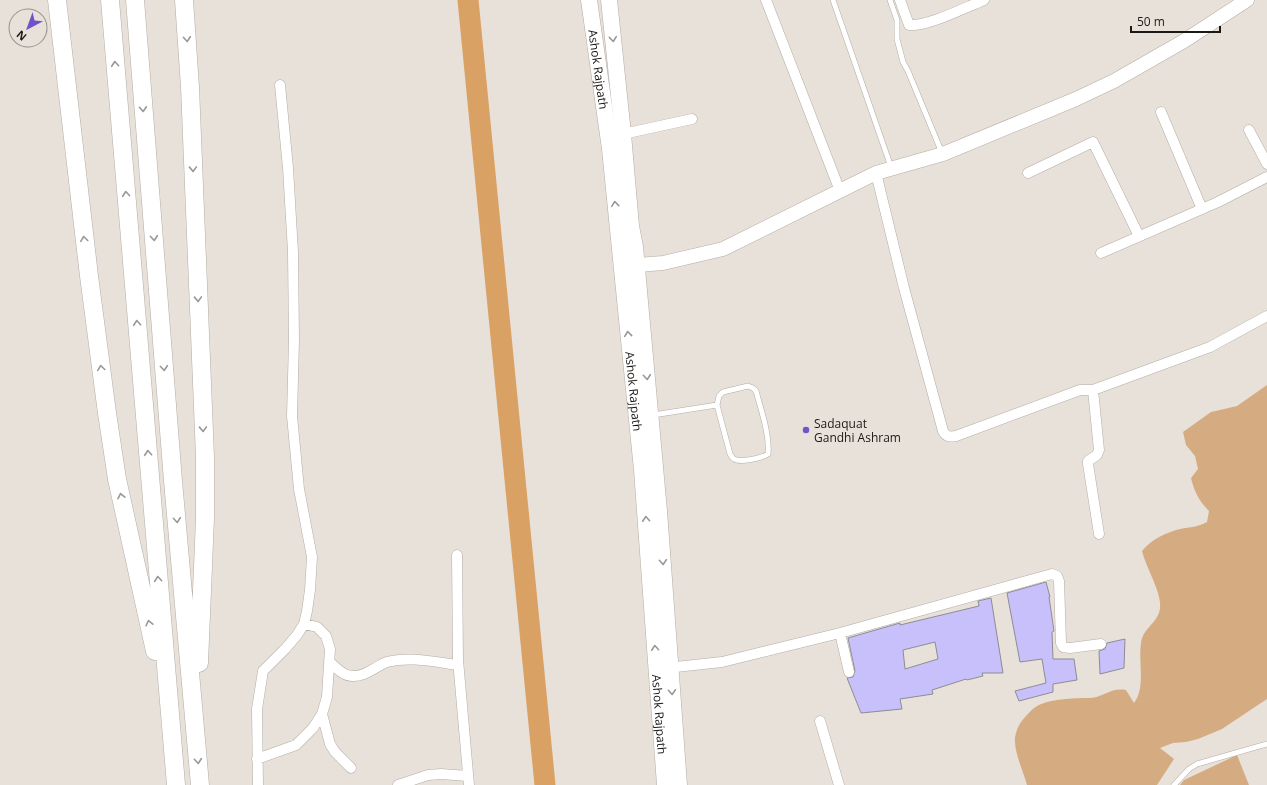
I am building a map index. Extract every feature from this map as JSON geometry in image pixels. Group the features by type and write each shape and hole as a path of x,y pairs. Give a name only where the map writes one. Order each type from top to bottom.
{"highway":[{"path":"57,0 88,276 117,479 170,716"},
{"path":"110,0 176,785"},
{"path":"135,0 173,481 200,785"},
{"path":"184,0 190,87 205,457 197,740"}],"main road":[{"name":"Ashok Rajpath","path":"589,0 610,150 629,266 643,416 659,511 665,785"},
{"name":"Ashok Rajpath","path":"609,0 631,226 635,247 629,266"},
{"name":"Ashok Rajpath","path":"663,668 678,785"}],"street":[{"path":"766,0 840,191"},
{"path":"900,0 910,25 916,26 984,0"},
{"path":"629,266 663,263 723,249 876,173 943,154 1076,99 1114,81 1184,42 1247,0"},
{"path":"258,785 257,709 263,671 297,636 304,624 310,590 312,556 299,490 292,416 294,340 293,252 288,168 280,85"},
{"path":"1162,112 1202,208"},
{"path":"623,134 692,118"},
{"path":"1250,130 1267,164"},
{"path":"1028,173 1093,142 1139,236"},
{"path":"876,173 904,288 940,424 945,436 956,436 1080,390 1093,390 1210,347 1267,316"},
{"path":"1101,253 1218,202 1267,177"},
{"path":"1093,390 1099,450 1097,455 1088,461 1088,464 1099,534"},
{"path":"398,785 428,775 441,774 469,780 458,665 457,555"},
{"path":"663,668 722,662 840,634 1052,574 1057,576 1059,581 1063,647 1070,648 1101,644"},
{"path":"257,759 296,745 313,728 322,714 327,696 330,649 326,636 317,627 304,624"},
{"path":"840,634 849,672"},
{"path":"329,661 340,671 347,675 353,676 386,663 409,659 458,665"},
{"path":"322,714 330,744 335,752 351,768"},
{"path":"820,721 839,785"}],"lane":[{"path":"832,0 891,168"},
{"path":"890,0 897,20 897,39 903,62 943,154"},
{"path":"748,386 753,388 756,392 764,420 769,448 768,454 763,457 750,460 738,461 733,459 730,454 717,405 719,396 723,392 748,386"},
{"path":"643,416 717,405"},
{"path":"1174,785 1189,769 1197,764 1267,744"}],"shaded area":[{"path":"1267,385 1267,699 1222,729 1198,739 1173,743 1160,748 1174,759 1157,785 1027,785 1017,756 1015,738 1020,723 1034,708 1055,700 1094,698 1120,689 1126,690 1134,703 1138,697 1141,682 1140,650 1142,637 1155,620 1160,609 1159,597 1142,551 1154,540 1169,532 1197,526 1207,522 1209,511 1197,496 1191,478 1198,469 1195,456 1186,445 1183,432 1211,412 1237,406"},
{"path":"1237,755 1249,785 1180,785 1184,780"}],"building":[{"path":"1046,582 1050,597 1054,631 1052,632 1053,659 1074,659 1077,680 1053,684 1053,692 1019,701 1015,691 1046,683 1042,659 1020,662 1007,593"},
{"path":"991,598 1003,673 982,673 983,676 966,679 932,690 933,694 900,699 902,709 861,713 847,678 853,677 855,671 848,638 900,623 900,625 979,606 978,601","holes":["935,642 938,659 905,669 903,650"]},
{"path":"1125,639 1124,668 1100,674 1099,651 1105,649 1107,643"}],"waterway":[{"path":"468,0 545,785"}],"place":[{"name":"Sadaquat Gandhi Ashram","path":"806,430"}]}
